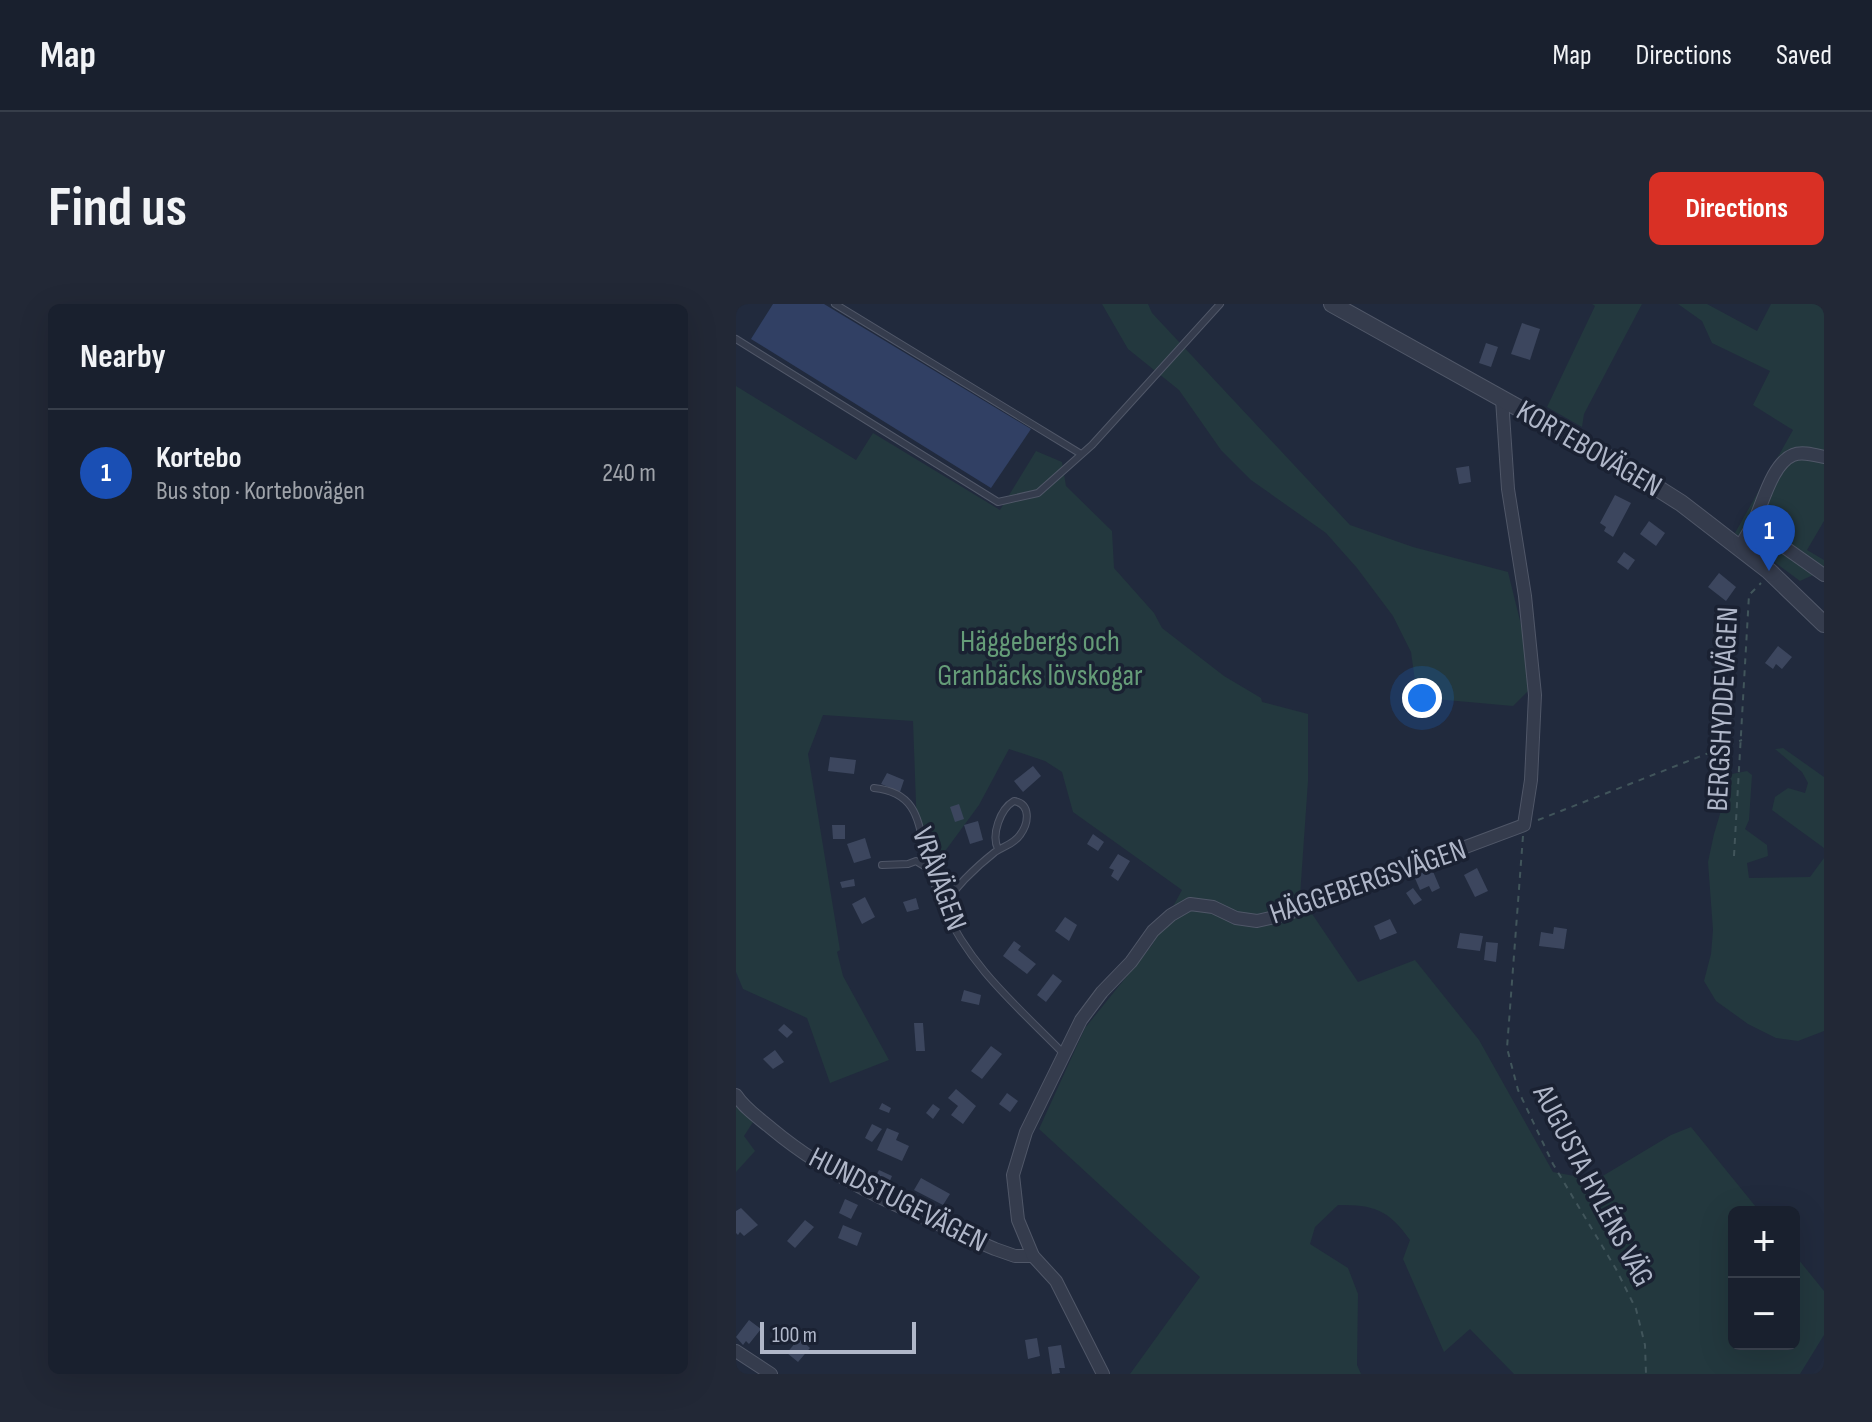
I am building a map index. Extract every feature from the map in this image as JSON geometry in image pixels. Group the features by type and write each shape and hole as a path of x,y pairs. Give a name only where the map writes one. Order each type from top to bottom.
{"street":[{"name":"KORTEBOVÄGEN","path":"1338,305 1657,488 1771,573 1824,624"},
{"path":"1502,399 1508,489 1525,596 1535,695 1531,780 1524,825"},
{"path":"1739,548 1785,461 1792,455 1802,453 1824,457"},
{"path":"1753,525 1824,575"},
{"name":"HÄGGEBERGSVÄGEN","path":"1103,1374 1056,1281 1033,1256 1018,1220 1013,1175 1026,1132 1063,1053 1088,1011 1131,962 1153,931 1190,904 1213,907 1236,918 1257,921 1284,915 1524,825"},
{"name":"HUNDSTUGEVÄGEN","path":"736,1095 742,1104 792,1146 845,1180 995,1249 1015,1256 1033,1256"},
{"path":"736,1351 771,1374"}],"lane":[{"path":"835,304 1081,454"},
{"path":"736,339 998,502 1038,493 1081,454 1220,304"},
{"name":"VRÅVÄGEN","path":"874,788 896,792 912,808 920,825 929,869 943,906 974,961 1063,1053"},
{"path":"943,906 952,893 998,849 1010,845 1025,828 1027,809 1022,803 1014,801 1007,805 998,824 995,839 998,849"},
{"path":"882,865 916,861 929,869"}],"path":[{"name":"BERGSHYDDEVÄGEN","path":"1734,856 1749,595 1771,573"},
{"path":"1524,825 1742,740"},
{"name":"AUGUSTA HYLÉNS VÄG","path":"1524,825 1507,1048 1518,1090 1553,1164 1616,1269 1636,1309 1645,1345 1646,1374"}],"green space":[{"path":"1102,304 1148,304 1152,313 1350,525 1413,547 1508,572 1523,633 1528,691 1513,706 1435,699 1416,688 1411,652 1393,616 1357,568 1326,533 1251,480 1221,450 1179,390 1128,349"},
{"path":"1592,304 1642,304 1584,414 1582,427 1547,407 1595,306"},
{"path":"1678,304 1707,304 1757,331 1771,304 1824,304 1824,521 1807,550 1824,560 1824,570 1800,581 1735,533 1793,430 1753,405 1770,371 1712,343 1702,321"},
{"name":"Häggebergs och Granbäcks lövskogar","path":"736,386 856,460 873,433 1000,510 1036,451 1062,462 1066,486 1112,531 1114,568 1154,613 1162,628 1224,676 1261,698 1262,702 1308,714 1308,781 1300,896 1358,982 1415,960 1479,1040 1553,1172 1596,1180 1671,1135 1691,1127 1755,1206 1728,1206 1728,1350 1800,1350 1800,1261 1824,1291 1824,1335 1800,1374 1514,1374 1470,1329 1444,1352 1403,1259 1410,1240 1395,1221 1379,1211 1338,1205 1315,1227 1310,1244 1348,1268 1358,1294 1357,1365 1361,1374 1130,1374 1200,1277 1039,1129 1085,1028 1152,945 1182,890 1073,812 1062,772 1045,761 1009,749 979,805 940,858 917,831 913,721 823,715 808,754 840,950 837,952 843,976 889,1060 830,1083 807,1018 743,989 736,972"},
{"path":"1783,748 1824,777 1824,848 1772,810 1775,797 1788,788 1805,793 1808,783 1802,772 1775,749"},
{"path":"1747,771 1752,775 1749,820 1745,829 1767,845 1768,856 1747,863 1749,878 1810,877 1824,858 1824,1031 1798,1041 1776,1038 1748,1024 1716,1001 1704,981 1713,930 1708,862 1732,774"},
{"path":"736,1101 753,1122 744,1136 755,1151 736,1172"}],"water":[{"path":"773,304 824,304 1031,429 991,488 751,339"}],"building":[{"path":"1522,323 1540,329 1530,360 1511,354"},
{"path":"1486,343 1498,347 1491,367 1479,363"},
{"path":"1469,466 1471,482 1459,484 1456,468"},
{"path":"1615,495 1631,503 1613,537 1604,531 1606,527 1600,523"},
{"path":"1649,521 1665,533 1656,546 1640,534"},
{"path":"1624,552 1635,560 1628,570 1617,562"},
{"path":"1719,573 1736,587 1726,601 1708,587"},
{"path":"1778,646 1792,657 1782,669 1776,664 1773,669 1765,663"},
{"path":"830,757 856,760 854,774 828,771"},
{"path":"1033,766 1041,776 1023,792 1014,781"},
{"path":"887,773 904,780 900,792 881,784"},
{"path":"959,804 964,819 955,822 950,807"},
{"path":"978,821 983,840 970,844 964,825"},
{"path":"832,825 845,825 845,839 833,839"},
{"path":"1093,834 1104,842 1098,851 1087,844"},
{"path":"865,838 871,858 854,863 847,844"},
{"path":"1118,854 1130,861 1118,881 1111,876 1114,870 1109,868"},
{"path":"1477,868 1488,891 1475,897 1464,875"},
{"path":"1432,869 1440,888 1432,892 1429,886 1420,890 1414,876"},
{"path":"854,879 855,886 842,888 840,882"},
{"path":"1413,888 1422,900 1414,905 1406,893"},
{"path":"865,897 875,917 862,924 852,904"},
{"path":"916,898 919,909 907,912 903,902"},
{"path":"1065,917 1077,925 1069,941 1055,931"},
{"path":"1390,919 1397,933 1380,940 1374,926"},
{"path":"1554,927 1567,929 1564,949 1539,946 1541,932 1553,934"},
{"path":"1460,933 1483,936 1480,951 1457,948"},
{"path":"1014,941 1021,946 1018,950 1036,964 1027,974 1003,956"},
{"path":"1486,942 1498,943 1496,962 1484,960"},
{"path":"1053,974 1062,981 1046,1002 1037,995"},
{"path":"964,990 981,995 979,1005 961,1001"},
{"path":"914,1023 923,1023 925,1051 916,1051"},
{"path":"784,1024 793,1032 787,1038 778,1030"},
{"path":"991,1046 1002,1054 982,1079 971,1071"},
{"path":"775,1050 784,1062 773,1069 763,1059"},
{"path":"956,1089 976,1106 963,1124 951,1115 958,1106 948,1098"},
{"path":"1007,1093 1018,1101 1010,1112 999,1104"},
{"path":"882,1103 891,1108 889,1113 879,1109"},
{"path":"933,1104 940,1109 933,1119 926,1113"},
{"path":"872,1124 882,1129 872,1142 865,1138"},
{"path":"887,1128 899,1133 896,1140 909,1146 902,1161 877,1150"},
{"path":"879,1170 892,1176 888,1185 875,1178"},
{"path":"921,1178 950,1194 943,1205 914,1190"},
{"path":"845,1199 858,1205 851,1219 839,1213"},
{"path":"741,1208 758,1225 744,1236 736,1233 736,1211"},
{"path":"805,1220 814,1227 795,1248 787,1241"},
{"path":"843,1225 862,1233 857,1246 838,1238"},
{"path":"749,1320 761,1329 749,1344 746,1341 743,1345 736,1337"},
{"path":"799,1338 810,1348 798,1362 787,1353"},
{"path":"1037,1338 1040,1356 1028,1359 1025,1340"},
{"path":"1061,1345 1065,1368 1059,1368 1060,1373 1052,1374 1048,1347"}],"place":[{"name":"Kortebo","path":"1769,571"}]}
